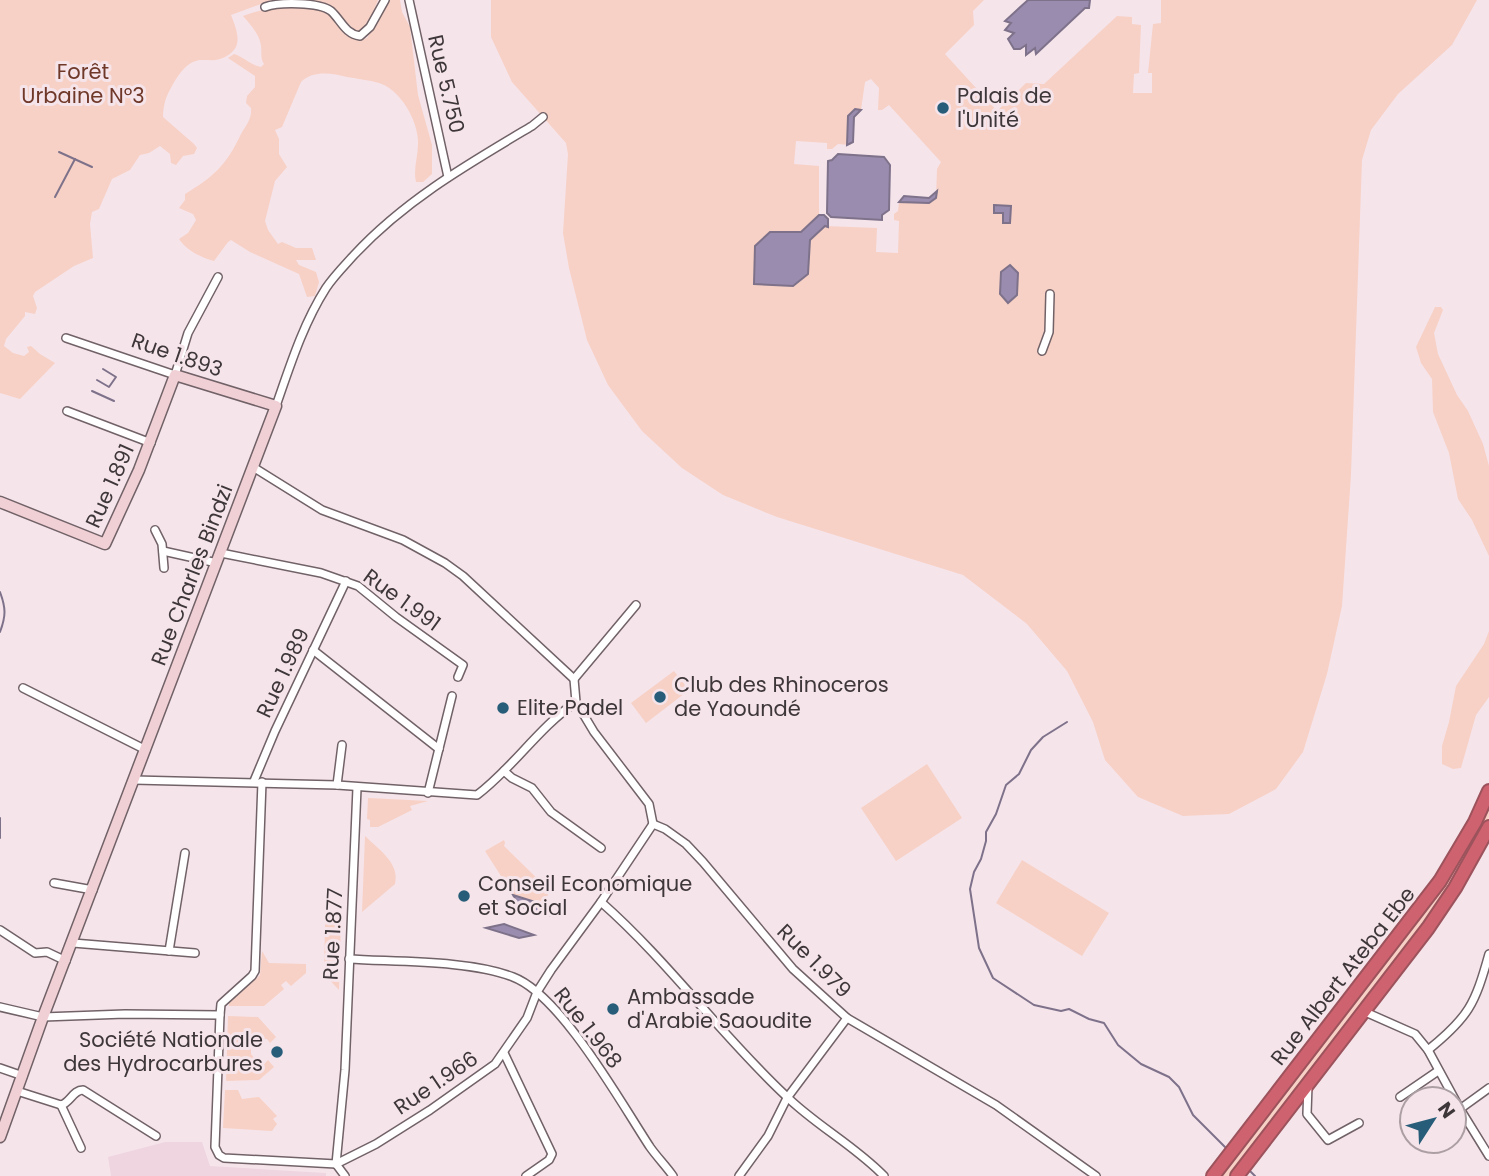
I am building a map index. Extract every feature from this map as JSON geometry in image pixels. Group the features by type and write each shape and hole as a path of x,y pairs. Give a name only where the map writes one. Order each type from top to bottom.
{"highway":[{"name":"Rue Albert Ateba Ebe","path":"1213,1176 1440,881 1475,822 1489,792"},
{"path":"1237,1176 1455,888 1489,827"}],"street":[{"path":"265,7 293,4 323,7 333,13 350,33 360,36 370,27 384,0"},
{"name":"Rue 5.750","path":"409,0 448,177"},
{"name":"Rue Charles Bindzi","path":"0,1137 298,345 327,287 376,232 403,208 543,117"},
{"path":"175,375 188,333 218,277"},
{"path":"1042,351 1049,332 1050,294"},
{"name":"Rue 1.893","path":"66,338 276,407"},
{"name":"Rue 1.891","path":"0,502 104,544 150,443 175,375"},
{"path":"67,411 150,443"},
{"path":"253,467 322,510 403,540 463,576 574,679 576,702 594,732 649,804 653,824"},
{"path":"155,530 163,551 164,568"},
{"name":"Rue 1.991","path":"163,551 321,573 358,586 463,665 458,677"},
{"name":"Rue 1.989","path":"258,781 313,650 346,581"},
{"path":"574,679 636,605"},
{"path":"313,650 439,749"},
{"path":"23,688 146,750"},
{"path":"428,793 452,696"},
{"path":"134,780 258,781 477,795 504,771 554,718 576,702"},
{"path":"337,785 342,745"},
{"path":"504,771 532,788 551,812 601,848"},
{"path":"258,781 255,971 223,1003 220,1015 215,1147 217,1153 225,1158 336,1164 345,1176"},
{"name":"Rue 1.877","path":"336,1164 345,1070 357,788"},
{"name":"Rue 1.966","path":"336,1164 355,1156 430,1110 495,1064 527,1018 537,992 653,824"},
{"name":"Rue 1.979","path":"653,824 686,844 793,969 847,1018 996,1105 1096,1176"},
{"path":"169,951 184,852"},
{"path":"54,883 93,890"},
{"path":"601,902 670,970 739,1049 787,1098 836,1134 884,1176"},
{"path":"0,930 36,953 47,952 66,961"},
{"path":"73,943 195,953"},
{"path":"1428,1050 1466,1015 1480,990 1489,954"},
{"name":"Rue 1.968","path":"349,959 474,967 516,978 537,992 572,1031 652,1150 673,1176"},
{"path":"0,1007 43,1017 220,1015"},
{"path":"1362,1011 1409,1030 1428,1050 1446,1085"},
{"path":"739,1176 768,1136 787,1098 847,1018"},
{"path":"504,1053 552,1154 549,1160 526,1176"},
{"path":"0,1068 23,1076"},
{"path":"1418,1085 1438,1071"},
{"path":"1308,1081 1307,1114 1330,1140 1359,1123"},
{"path":"1468,1103 1489,1088"},
{"path":"17,1091 61,1105 83,1090 156,1136"},
{"path":"61,1105 81,1148"},
{"path":"1468,1122 1489,1156"}],"shaded area":[{"path":"1028,0 1090,0 1089,8 1085,8 1036,54 1035,48 1026,55 1026,45 1014,49 1008,39 1014,33 1005,30 1011,23 1005,21"},
{"path":"855,109 861,110 854,117 853,142 847,145 848,116"},
{"path":"838,154 884,157 890,165 889,210 882,215 882,220 831,217 827,213 828,161"},
{"path":"937,191 936,198 929,203 899,202 904,196 929,198"},
{"path":"994,205 1011,206 1010,223 1003,223 1003,213 994,213"},
{"path":"819,215 828,219 828,227 825,226 810,240 808,274 793,286 754,284 755,246 770,232 801,232"},
{"path":"1010,265 1018,273 1017,295 1008,303 1000,294 1001,272"},
{"path":"513,895 545,905 552,916 519,906"},
{"path":"504,924 534,935 519,938 486,928"},
{"path":"165,1142 202,1142 210,1166 326,1173 326,1176 111,1176 108,1157"}],"green space":[{"name":"Forêt Urbaine N°3","path":"0,0 272,0 231,15 238,40 233,51 220,59 200,60 189,64 170,90 163,117 194,144 197,148 194,154 183,156 176,165 171,163 170,154 160,146 140,155 130,170 112,179 99,209 92,212 90,224 93,258 74,266 35,292 35,314 25,312 25,316 6,339 4,346 13,353 24,356 29,352 27,347 31,346 55,363 20,399 0,393"},
{"path":"296,0 378,0 368,23 356,31 328,5"},
{"path":"389,0 400,0 402,12 410,27 418,95 432,145 432,174 423,182 416,182 418,135 412,117 395,92 371,81 317,74 301,82 282,127 275,130 279,139 279,154 287,167 275,181 265,221 278,244 282,242 296,248 312,248 316,260 296,260 299,265 316,272 319,282 315,296 307,297 299,274 250,252 231,240 214,261 199,256 186,247 179,239 188,233 196,220 193,214 179,208 185,200 185,194 224,163 251,115 251,108 246,103 247,96 255,87 255,76 228,58 234,54 257,66 264,64 259,38 243,16 281,7 319,10 332,18 352,39 359,40 367,38"},
{"path":"491,0 984,0 973,11 974,25 945,54 997,111 1026,83 1044,84 1117,16 1132,17 1132,24 1141,25 1139,73 1134,74 1133,93 1152,93 1152,73 1148,73 1153,24 1161,23 1161,0 1477,0 1452,45 1398,94 1371,130 1362,160 1351,475 1342,606 1327,674 1303,752 1276,789 1229,814 1183,816 1138,797 1105,760 1093,722 1067,671 1027,624 963,575 777,517 723,495 682,468 642,431 608,385 587,340 563,233 568,154 566,143 512,82 491,37","holes":["871,79 879,88 878,110 889,105 941,162 937,169 936,197 929,203 899,202 898,211 894,214 894,220 899,221 898,253 876,252 877,228 825,226 810,240 808,274 793,286 755,284 770,232 801,233 819,215 819,166 794,164 796,141 827,143 827,149 838,144 850,145 853,142 854,117 861,110 865,82"]},
{"path":"1435,307 1441,307 1443,310 1434,333 1438,354 1457,395 1468,411 1483,444 1489,466 1489,556 1472,520 1458,499 1449,453 1433,412 1432,379 1421,363 1416,347"},
{"path":"1489,631 1489,697 1476,715 1461,768 1453,769 1442,764 1442,746 1456,686 1484,644"},
{"name":"Club des Rhinoceros de Yaoundé","path":"674,671 689,690 646,723 631,703"},
{"path":"927,764 962,818 896,861 861,808"},
{"path":"368,798 428,801 410,806 412,810 378,827 370,827 370,820 367,819"},
{"path":"1489,802 1489,818 1473,851 1433,912 1232,1176 1221,1176 1428,907 1467,847"},
{"path":"365,836 387,857 396,876 395,884 362,912"},
{"path":"504,840 504,846 549,890 545,905 513,895 485,851"},
{"path":"1022,860 1109,913 1082,956 996,903"},
{"path":"335,917 341,918 339,990 324,974 325,925 328,921 335,921"},
{"path":"262,951 269,963 306,964 306,973 291,986 286,981 281,985 284,989 264,1006 229,1006 229,1003 260,975"},
{"path":"228,1016 258,1017 276,1037 270,1043 267,1039 259,1039 251,1045 251,1054 259,1063 264,1064 268,1060 274,1067 259,1080 226,1081"},
{"path":"225,1090 238,1090 242,1099 259,1097 277,1116 273,1119 277,1124 272,1131 223,1128"}],"waterway":[{"path":"59,152 92,167"},
{"path":"55,197 75,159"},
{"path":"97,380 109,387 116,377 103,369"},
{"path":"92,391 114,401"},
{"path":"0,592 4,612 0,632"},
{"path":"1067,722 1043,737 1031,750 1019,774 1006,785 996,814 986,832 981,859 970,889 979,948 993,978 1034,1005 1061,1011 1069,1009 1104,1023 1118,1045 1141,1064 1169,1077 1179,1087 1193,1115 1228,1150"},
{"path":"0,818 0,838"},
{"path":"1250,1171 1255,1176"}],"place":[{"name":"Palais de l'Unité","path":"943,108"},
{"name":"Club des Rhinoceros de Yaoundé","path":"660,697"},
{"name":"Elite Padel","path":"503,708"},
{"name":"Conseil Economique et Social","path":"464,896"},
{"name":"Ambassade d'Arabie Saoudite","path":"613,1009"},
{"name":"Société Nationale des Hydrocarbures","path":"277,1052"}]}
